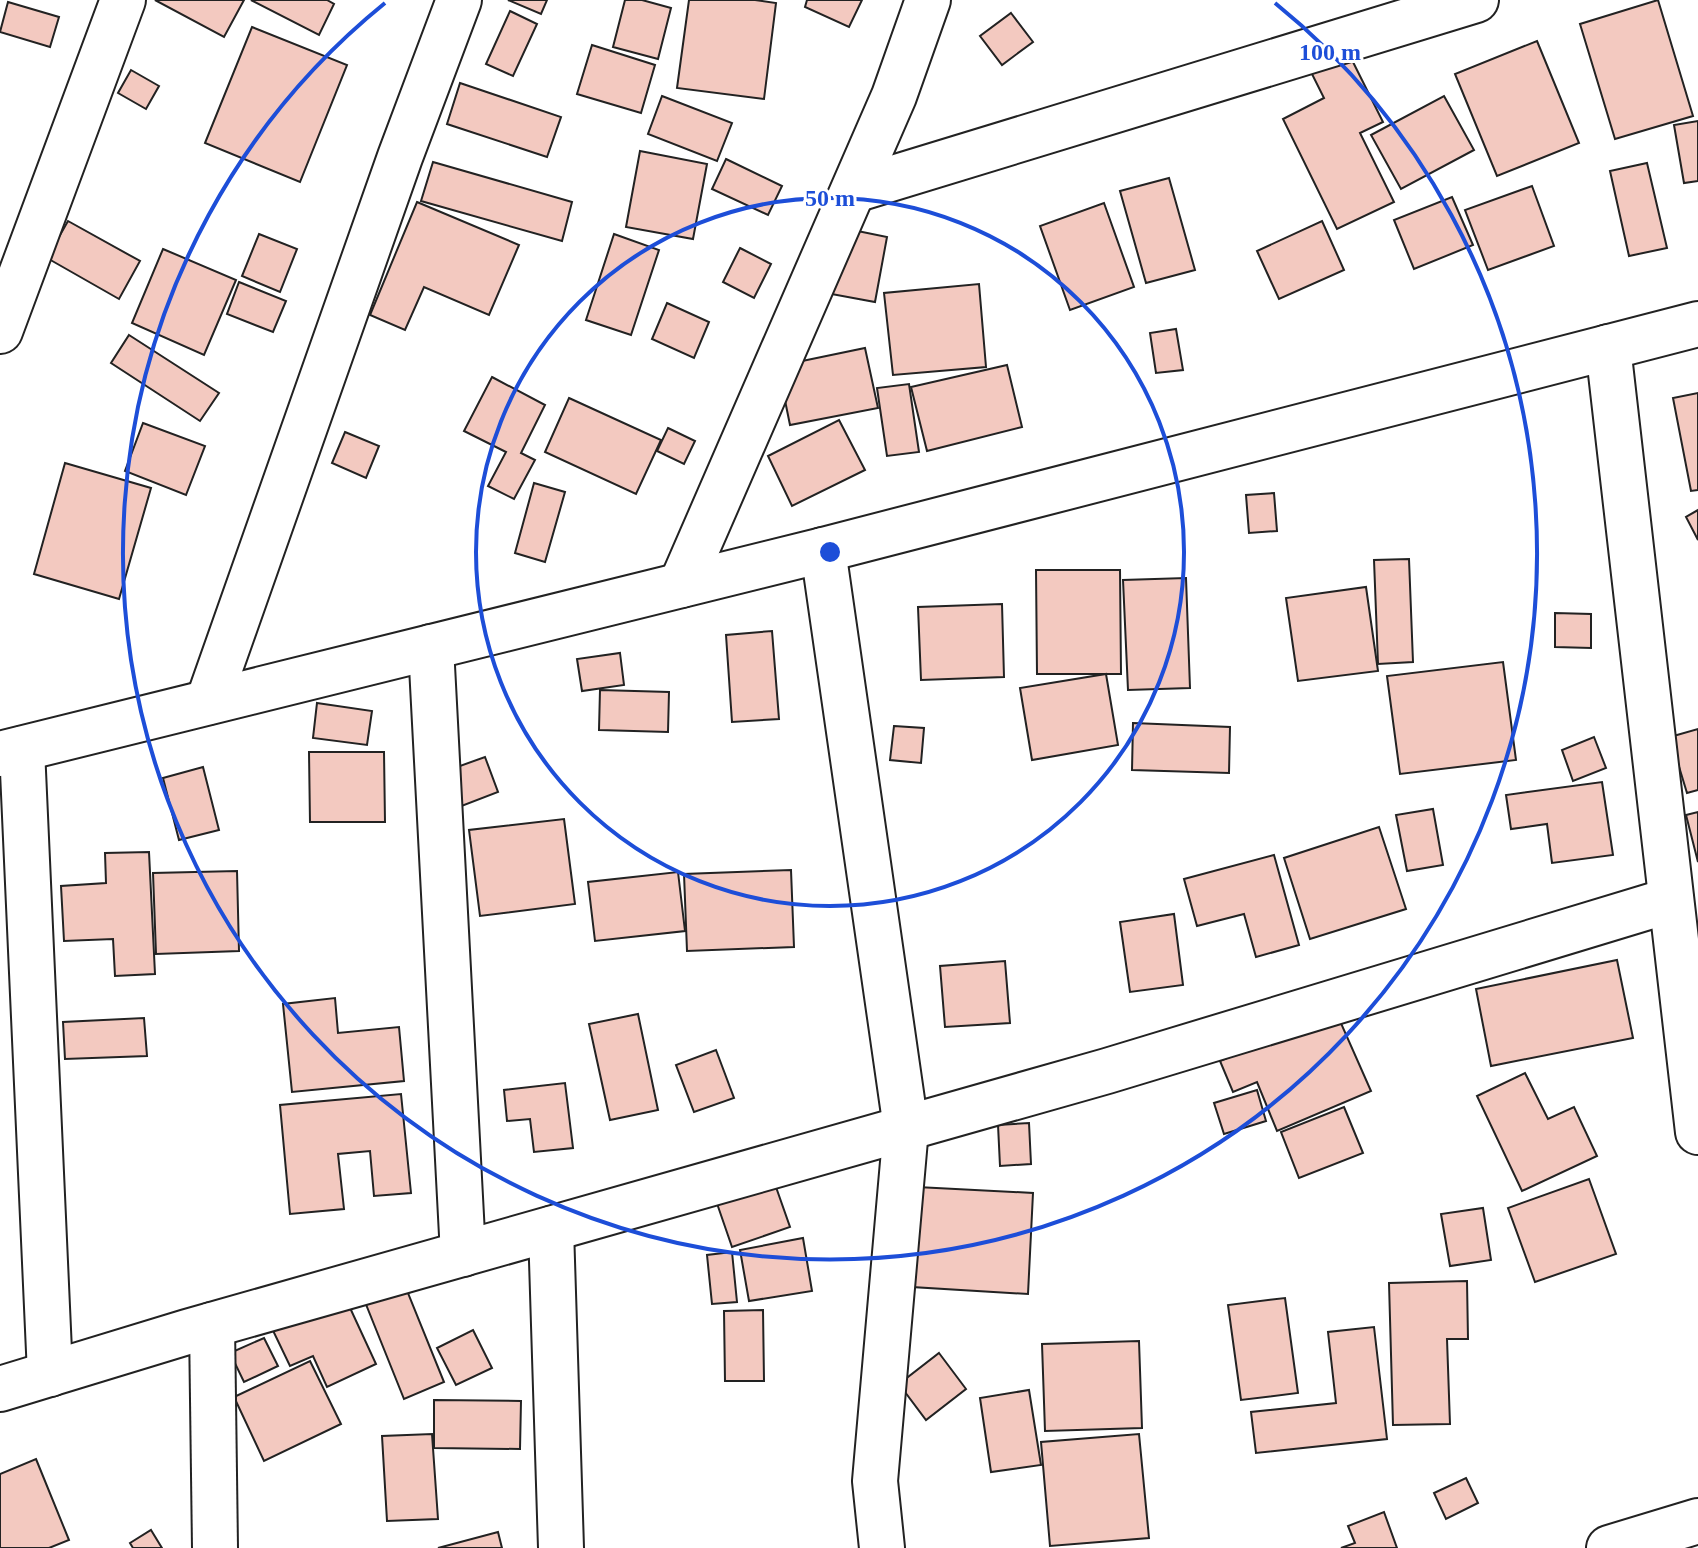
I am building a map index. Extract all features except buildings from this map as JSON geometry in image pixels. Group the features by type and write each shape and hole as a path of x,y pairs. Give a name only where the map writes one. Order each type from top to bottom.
{"street":[{"path":"0,331 123,0"},
{"path":"208,702 400,157 459,0"},
{"path":"681,585 894,96 928,0"},
{"path":"854,190 1369,17 1476,0"},
{"path":"50,1374 11,751 823,550 1698,324"},
{"path":"1608,347 1698,1132"},
{"path":"823,550 906,1128 875,1481 882,1548"},
{"path":"431,647 463,1254"},
{"path":"0,1389 212,1325 1107,1071 1671,900"},
{"path":"551,1229 561,1548"},
{"path":"212,1325 215,1548"},
{"path":"1609,1548 1698,1521"}]}
